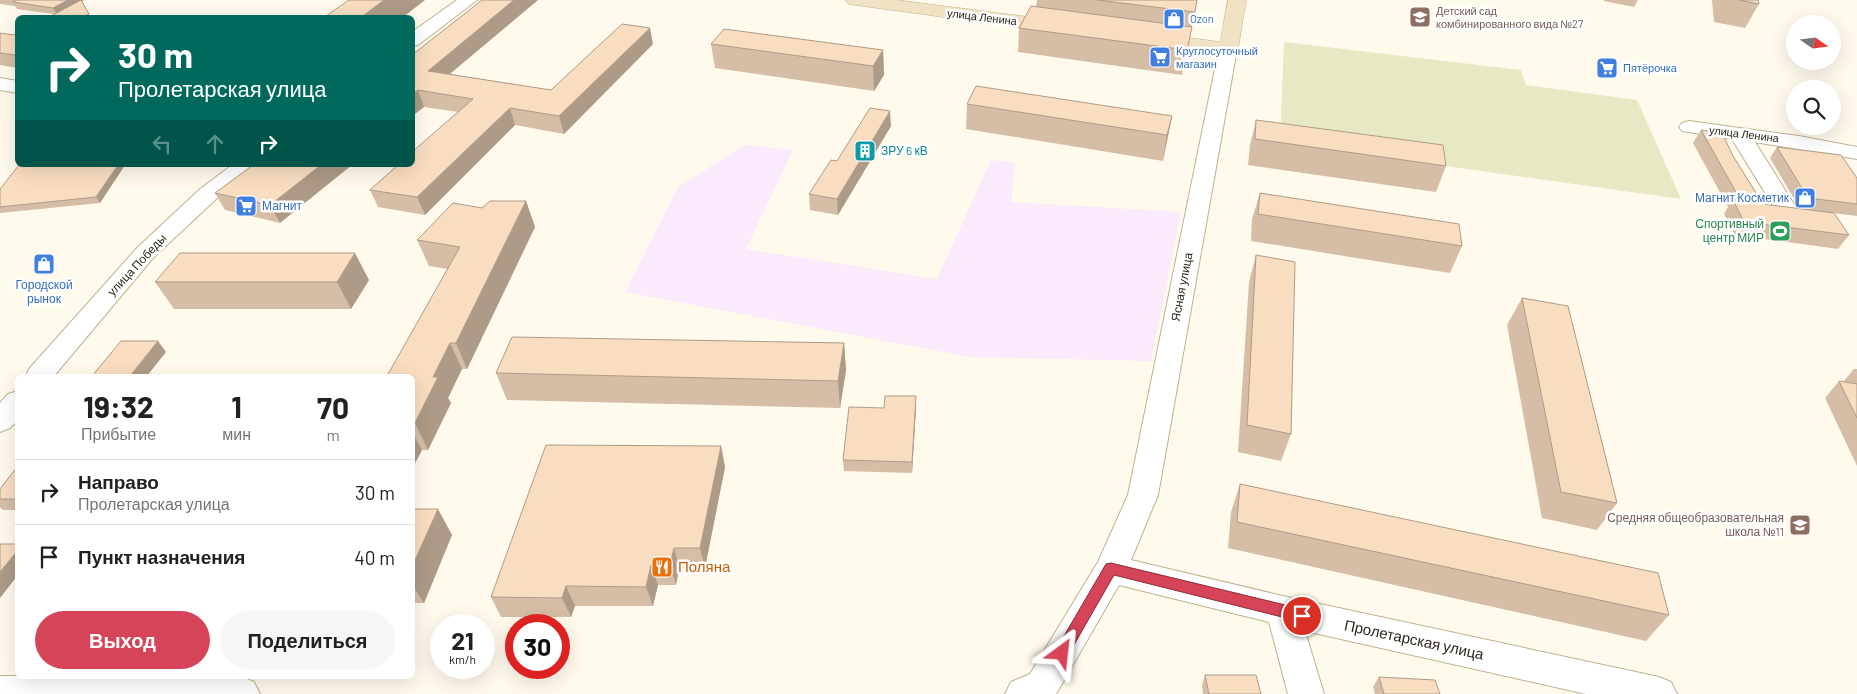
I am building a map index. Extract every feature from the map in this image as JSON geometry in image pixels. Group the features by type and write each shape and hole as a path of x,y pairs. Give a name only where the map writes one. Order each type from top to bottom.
{"street":[{"path":"415,39 468,0"},
{"name":"улица Ленина","path":"855,0 1082,30"},
{"name":"Ясная улица","path":"1022,694 1042,686 1111,568 1143,495 1237,0"},
{"path":"1131,36 1228,49"},
{"path":"0,84 15,86"},
{"name":"улица Ленина","path":"1689,127 1799,142 1857,153"},
{"path":"1739,134 1789,214"},
{"name":"улица Победы","path":"41,374 145,253 206,195 243,167"},
{"path":"0,421 15,404"},
{"name":"Пролетарская улица","path":"1111,568 1283,611 1649,693"},
{"path":"1283,611 1306,694"},
{"path":"0,692 242,694"}],"shaded area":[{"path":"745,145 793,150 746,249 937,279 991,160 1015,163 1011,202 1181,212 1151,361 970,357 625,292 678,187"}],"green space":[{"path":"1284,42 1521,70 1526,85 1637,100 1681,199 1280,143"}],"building":[{"path":"17,0 68,0 53,8 13,2"},
{"path":"81,0 89,14 87,15 53,15"},
{"path":"349,0 384,0 364,15 327,15"},
{"path":"482,0 514,0 428,71 551,90 622,24 650,28 559,116 510,108 417,197 370,190 396,167 415,167 415,149 473,99 418,90 415,92 415,53"},
{"path":"1097,0 1197,0 1195,12"},
{"path":"1739,0 1758,0 1759,4"},
{"path":"1031,6 1192,27 1187,50 1019,28"},
{"path":"724,29 883,50 873,66 711,44"},
{"path":"0,33 15,34 15,54 0,53"},
{"path":"976,86 1172,116 1167,135 967,104"},
{"path":"870,108 890,111 837,199 809,194 831,160 837,161"},
{"path":"1256,120 1443,145 1446,166 1255,139"},
{"path":"1701,130 1722,133 1733,156 1763,204 1834,213 1849,235 1744,222 1733,200 1741,201"},
{"path":"1777,147 1841,155 1857,178 1857,204 1808,198"},
{"path":"17,167 117,167 96,197 0,207 0,189"},
{"path":"250,167 318,167 270,205 215,193"},
{"path":"1260,193 1459,224 1462,246 1258,214"},
{"path":"490,201 526,201 456,343 450,343 433,377 438,377 415,423 415,374 388,374 460,247 417,240 453,203 482,208"},
{"path":"180,253 355,253 337,282 155,282"},
{"path":"1256,255 1295,262 1291,434 1247,425"},
{"path":"1522,298 1568,306 1617,503 1561,492"},
{"path":"512,337 844,343 838,381 496,373"},
{"path":"121,341 158,341 132,374 94,374"},
{"path":"1839,381 1857,384 1857,418"},
{"path":"885,396 916,396 912,462 843,460 849,407 884,408"},
{"path":"546,445 721,446 700,548 674,548 670,565 651,565 646,587 566,586 562,598 491,597"},
{"path":"15,470 15,499 0,499 0,489"},
{"path":"1240,484 1658,573 1669,615 1237,522"},
{"path":"415,509 438,509 415,560"},
{"path":"0,544 15,544 15,554 0,572"},
{"path":"1205,675 1256,675 1261,694 1209,694"},
{"path":"1379,677 1435,680 1440,694 1384,694"}],"place":[{"name":"Детский сад комбинированного вида №27","path":"1420,17"},
{"name":"Ozon","path":"1174,19"},
{"name":"Круглосуточный магазин","path":"1160,57"},
{"name":"Пятёрочка","path":"1607,68"},
{"name":"ЗРУ 6 кВ","path":"865,151"},
{"name":"Магнит Косметик","path":"1805,198"},
{"name":"Магнит","path":"246,206"},
{"name":"Спортивный центр МИР","path":"1780,231"},
{"name":"Городской рынок","path":"44,264"},
{"name":"Средняя общеобразовательная школа №11","path":"1800,525"},
{"name":"Поляна","path":"662,567"}],"route":[{"path":"1062,653 1111,568 1302,616"}]}
